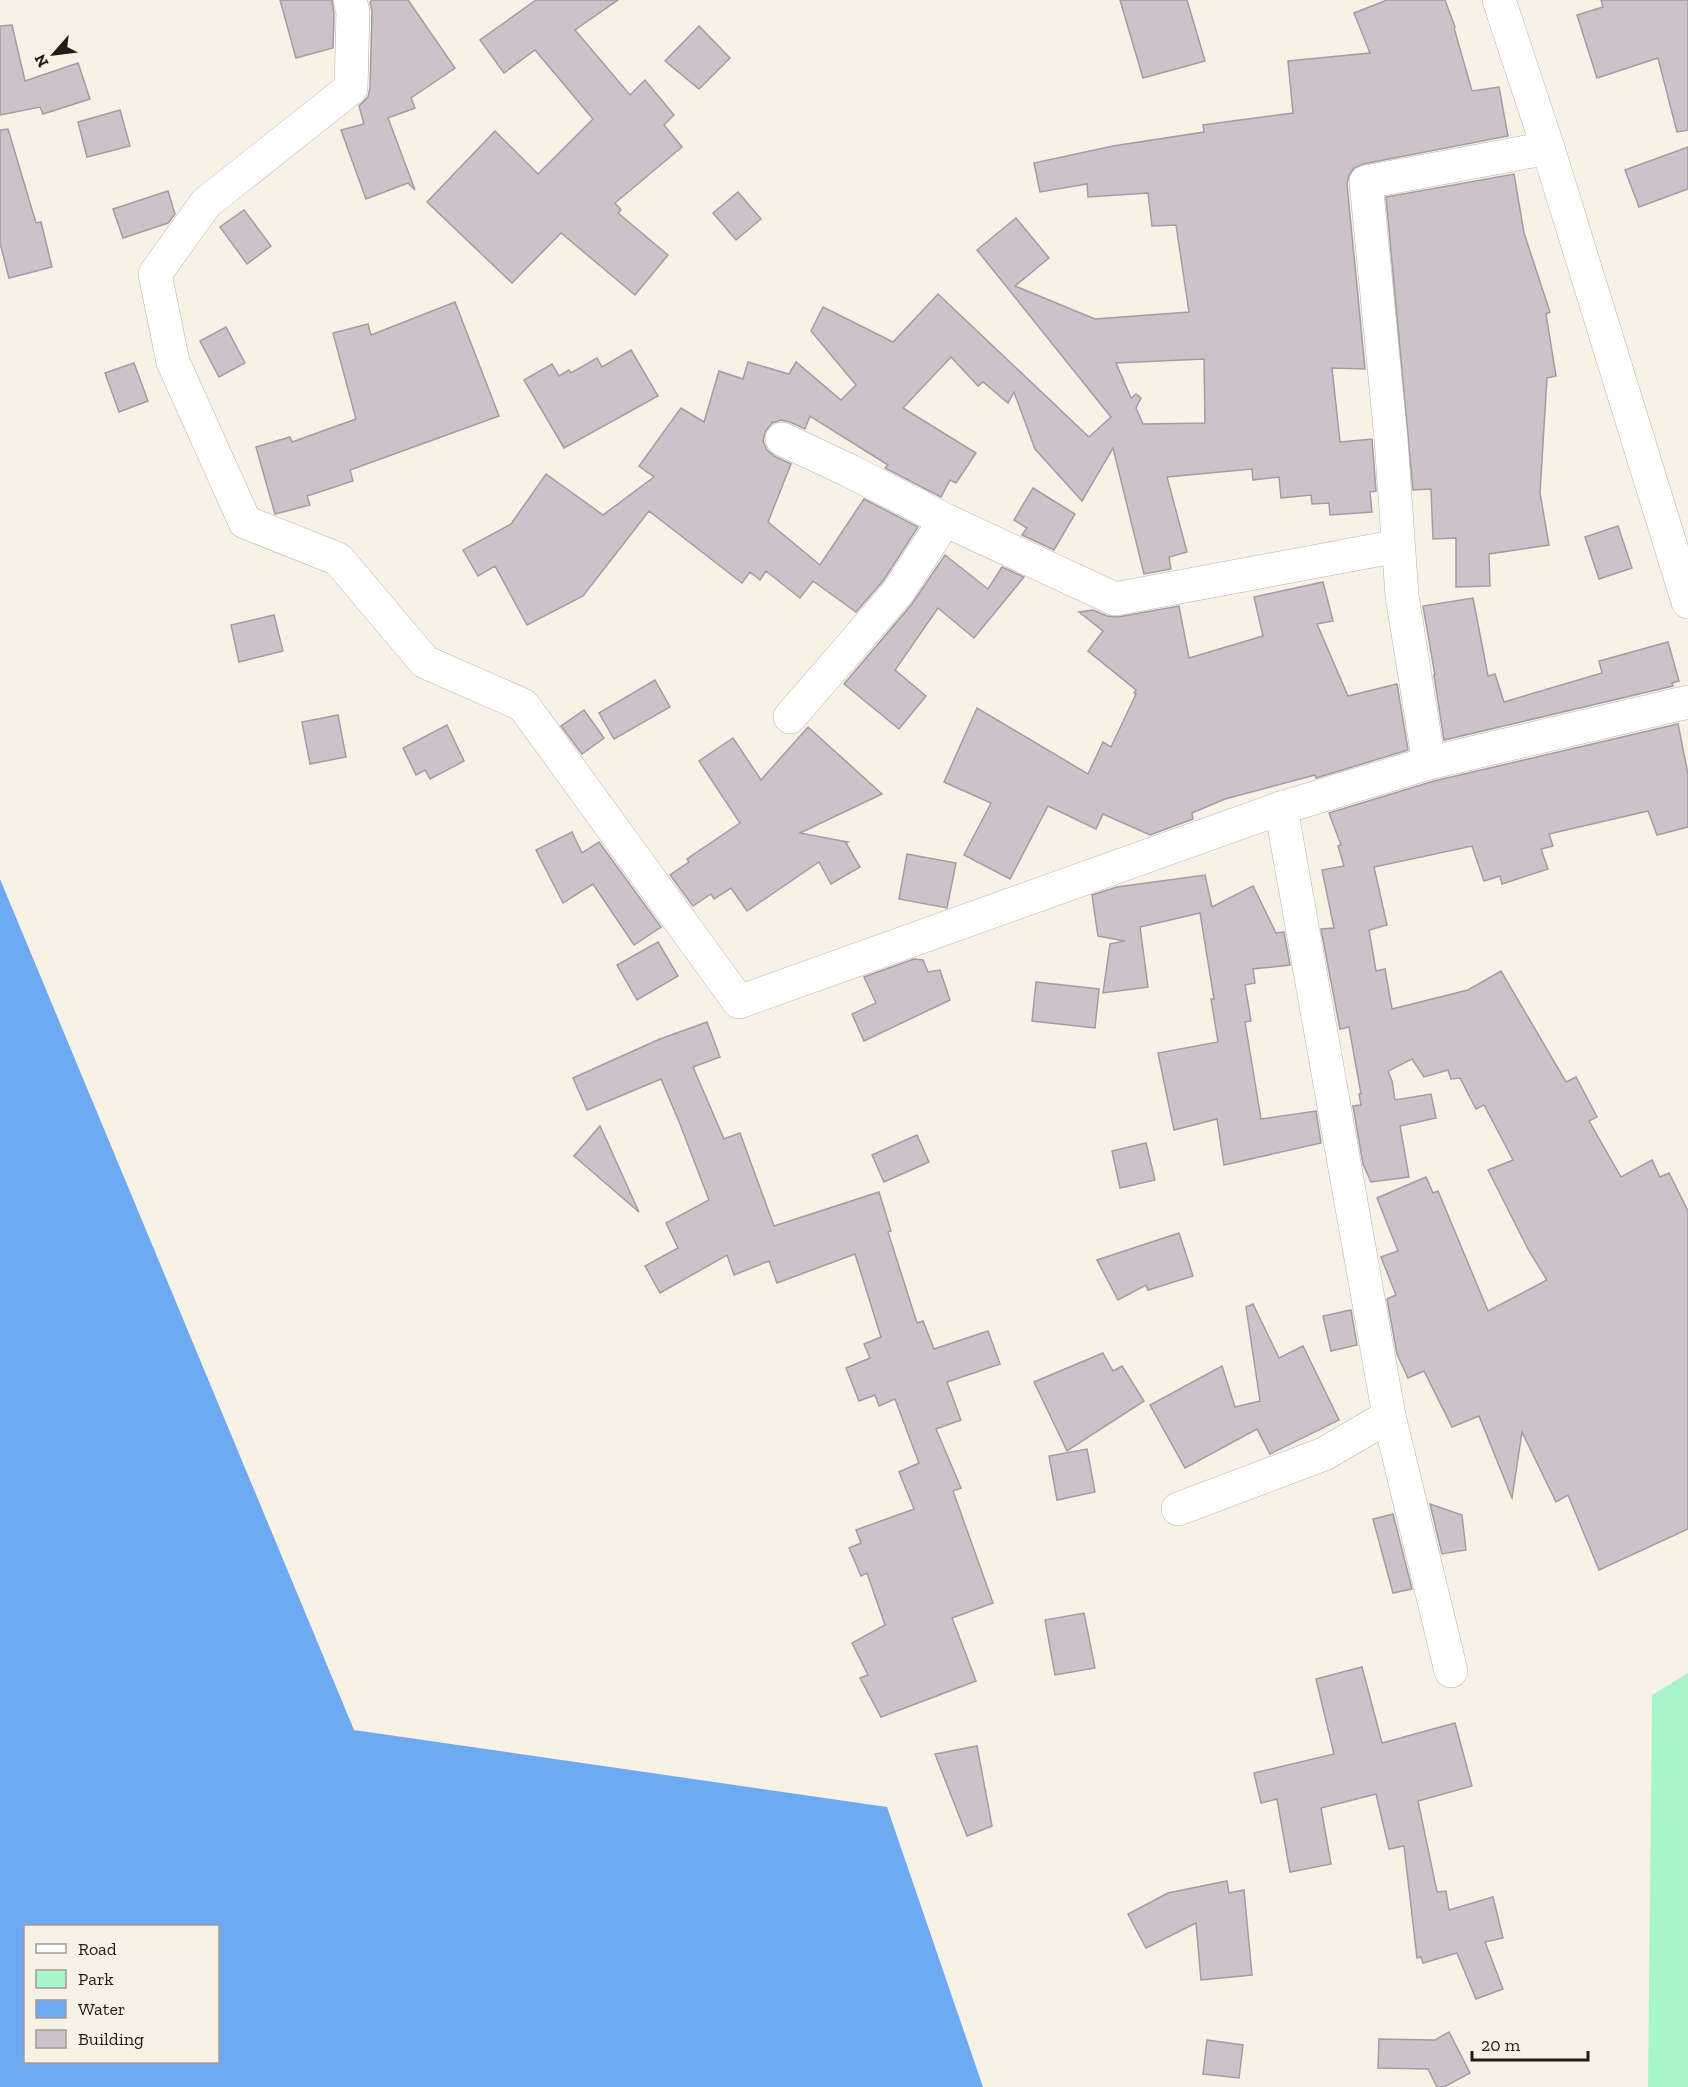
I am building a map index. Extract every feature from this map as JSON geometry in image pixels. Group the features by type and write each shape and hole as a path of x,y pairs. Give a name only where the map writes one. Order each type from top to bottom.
{"street":[{"path":"350,0 353,12 351,88 206,203 155,274 173,362 245,522 338,559 425,662 523,705 739,1002 1281,808 1429,763 1688,702"},
{"path":"1499,0 1548,148 1688,602"},
{"path":"1429,763 1402,596 1366,182 1548,148"},
{"path":"782,439 945,520 1116,599 1398,546"},
{"path":"790,717 898,592 945,520"},
{"path":"1281,808 1389,1416 1450,1671"},
{"path":"1178,1509 1324,1454 1389,1416"}],"green space":[{"path":"1688,1673 1688,2087 1648,2087 1652,1695"}],"water":[{"path":"0,879 354,1730 887,1807 983,2087 0,2087"}],"building":[{"path":"280,0 332,0 333,48 296,58"},
{"path":"372,0 408,0 455,68 411,98 415,108 388,118 415,190 408,183 366,199 341,130 364,124 359,106 368,97 370,88 372,12 370,2"},
{"path":"536,0 618,0 575,30 630,95 645,80 674,115 664,125 682,147 615,203 621,210 618,213 668,255 635,295 561,233 512,283 427,202 495,131 538,174 593,119 535,50 504,73 480,40"},
{"path":"1120,0 1187,0 1205,61 1143,78"},
{"path":"1387,0 1445,0 1455,27 1472,91 1499,87 1508,136 1363,164 1354,168 1349,175 1347,184 1365,369 1332,368 1340,442 1372,439 1376,491 1370,492 1372,512 1330,515 1329,503 1312,504 1311,495 1281,498 1279,477 1253,480 1252,469 1167,477 1187,552 1169,557 1171,569 1144,574 1113,448 1082,501 1035,449 1014,392 1008,403 983,382 978,386 951,357 903,408 976,453 956,483 950,480 941,497 885,468 888,465 810,416 805,429 781,420 772,423 765,432 763,441 767,450 791,464 768,522 820,565 864,499 918,527 883,581 856,612 813,581 800,598 766,571 760,580 750,572 742,583 649,511 583,596 527,625 495,566 478,576 463,550 511,524 546,474 603,515 654,477 639,466 681,408 704,422 719,371 743,379 748,362 789,374 796,362 841,400 856,385 811,331 823,307 893,342 938,294 1089,437 1111,417 977,250 1016,218 1049,258 1015,286 1095,319 1189,312 1176,225 1152,226 1148,193 1088,197 1087,184 1040,192 1034,163 1113,146 1204,132 1203,125 1293,113 1288,61 1370,53 1354,13","holes":["1204,359 1205,423 1143,424 1136,408 1141,398 1136,394 1131,398 1116,363"]},
{"path":"1601,0 1688,0 1688,130 1677,132 1658,58 1597,78 1577,15 1603,7"},
{"path":"12,25 25,81 78,63 90,99 43,114 40,107 0,115 0,26"},
{"path":"699,26 730,58 699,89 665,61"},
{"path":"120,110 130,146 87,157 78,122"},
{"path":"8,129 36,223 41,222 52,267 9,278 0,243 0,130"},
{"path":"1688,147 1688,189 1639,207 1625,170"},
{"path":"1514,174 1524,233 1550,312 1546,314 1556,376 1547,378 1540,493 1549,545 1489,554 1490,586 1456,587 1456,538 1433,539 1431,489 1413,490 1386,197"},
{"path":"168,191 175,214 168,223 123,238 113,209"},
{"path":"738,192 761,219 736,240 713,213"},
{"path":"244,210 271,246 247,264 220,227"},
{"path":"455,302 499,416 350,470 353,481 307,496 310,505 275,514 256,447 290,437 292,442 356,419 333,333 368,324 371,335"},
{"path":"226,327 245,363 219,377 200,341"},
{"path":"631,350 658,396 564,448 524,380 552,364 559,376 569,370 571,373 597,358 602,367"},
{"path":"134,363 148,401 119,412 105,373"},
{"path":"1033,488 1075,514 1054,550 1022,535 1027,528 1014,520"},
{"path":"1618,526 1632,568 1599,579 1585,537"},
{"path":"945,555 988,589 1002,567 1024,577 974,638 938,608 895,670 926,696 899,729 844,684 912,604"},
{"path":"1323,582 1333,621 1317,624 1348,696 1397,684 1408,750 1316,778 1315,775 1225,799 1192,813 1193,819 1150,835 1103,814 1096,829 1048,806 1010,879 964,855 991,803 944,782 977,708 1088,774 1103,742 1111,747 1136,690 1088,651 1103,631 1079,612 1093,610 1107,616 1118,617 1179,606 1189,658 1263,636 1254,597"},
{"path":"1473,598 1488,676 1495,674 1504,702 1602,673 1599,661 1668,642 1679,681 1672,683 1673,686 1444,740 1423,606"},
{"path":"274,615 283,651 239,662 231,625"},
{"path":"655,680 670,707 614,739 599,713"},
{"path":"584,710 604,738 582,754 561,726"},
{"path":"338,715 346,757 310,764 302,722"},
{"path":"1678,724 1688,774 1688,827 1657,835 1648,811 1549,834 1553,846 1541,849 1548,869 1502,884 1500,876 1484,881 1472,846 1374,867 1387,925 1369,930 1376,971 1385,969 1392,1009 1468,990 1501,971 1566,1082 1576,1077 1597,1117 1589,1121 1621,1177 1652,1160 1660,1177 1669,1173 1688,1211 1688,1529 1599,1570 1568,1495 1556,1502 1522,1432 1512,1498 1479,1416 1452,1427 1424,1371 1408,1378 1397,1354 1387,1299 1396,1295 1381,1257 1398,1251 1377,1198 1426,1177 1433,1193 1438,1191 1488,1311 1547,1280 1529,1251 1488,1170 1513,1160 1484,1105 1476,1109 1460,1078 1451,1079 1448,1070 1424,1077 1412,1059 1388,1071 1395,1100 1431,1094 1436,1118 1400,1126 1409,1177 1371,1182 1363,1164 1353,1106 1361,1105 1359,1094 1361,1094 1349,1027 1340,1029 1321,929 1334,928 1322,870 1344,866 1338,846 1341,845 1329,813 1434,781"},
{"path":"447,725 464,761 430,779 425,770 416,775 403,748"},
{"path":"808,727 882,794 800,833 848,842 846,843 860,867 831,884 819,862 747,911 731,888 714,899 711,894 693,906 670,875 689,862 687,859 740,823 699,761 733,738 761,780"},
{"path":"572,832 582,853 599,842 661,927 634,945 593,884 563,903 536,850"},
{"path":"907,854 956,863 947,908 899,899"},
{"path":"1205,875 1212,907 1253,886 1276,933 1284,932 1290,965 1253,969 1255,983 1245,985 1251,1021 1245,1022 1261,1119 1316,1111 1321,1143 1224,1165 1217,1119 1174,1130 1158,1053 1218,1042 1211,999 1214,999 1200,913 1140,927 1148,987 1103,993 1110,944 1125,941 1098,936 1092,895 1117,887"},
{"path":"658,942 678,976 637,1000 617,965"},
{"path":"914,959 923,960 928,972 940,970 950,1000 864,1041 852,1014 876,1003 864,977"},
{"path":"1036,982 1099,989 1095,1028 1032,1021"},
{"path":"707,1022 720,1057 693,1067 724,1139 740,1133 774,1226 879,1192 891,1231 888,1232 917,1323 923,1321 934,1349 988,1331 1000,1364 947,1382 961,1420 936,1429 961,1488 953,1491 993,1603 952,1618 976,1681 881,1717 860,1678 868,1675 852,1643 885,1625 867,1573 861,1576 849,1548 861,1543 856,1530 914,1509 899,1472 919,1463 895,1399 879,1406 875,1395 859,1401 846,1368 870,1358 864,1344 881,1337 855,1254 777,1283 769,1261 734,1275 727,1255 660,1293 645,1266 678,1248 666,1223 709,1200 680,1124 661,1079 587,1110 573,1078 660,1039"},
{"path":"600,1126 639,1212 574,1156"},
{"path":"917,1135 929,1162 884,1182 872,1155"},
{"path":"1146,1143 1155,1180 1120,1188 1112,1151"},
{"path":"1179,1233 1193,1276 1148,1290 1146,1285 1118,1300 1097,1260"},
{"path":"1253,1304 1279,1358 1303,1346 1339,1420 1270,1454 1257,1429 1185,1468 1150,1405 1222,1366 1235,1407 1260,1401 1246,1307"},
{"path":"1351,1310 1357,1345 1331,1351 1323,1316"},
{"path":"1103,1353 1113,1371 1122,1366 1144,1401 1067,1451 1034,1382"},
{"path":"1087,1449 1095,1492 1057,1500 1049,1456"},
{"path":"1430,1504 1462,1515 1466,1550 1442,1554"},
{"path":"1393,1514 1412,1589 1393,1593 1373,1519"},
{"path":"1084,1613 1095,1668 1055,1675 1045,1620"},
{"path":"1362,1667 1382,1743 1455,1723 1472,1786 1418,1801 1437,1892 1446,1891 1449,1910 1493,1897 1503,1938 1485,1942 1503,1989 1476,1999 1457,1953 1423,1963 1421,1957 1417,1958 1404,1846 1389,1849 1376,1794 1321,1808 1331,1864 1290,1872 1277,1799 1261,1803 1254,1773 1334,1754 1316,1679"},
{"path":"977,1746 992,1826 967,1836 935,1754"},
{"path":"1227,1881 1229,1893 1244,1890 1252,1975 1201,1980 1196,1923 1146,1948 1128,1914 1168,1893"},
{"path":"1449,2032 1470,2073 1444,2087 1437,2087 1428,2069 1378,2068 1379,2039 1435,2040"},
{"path":"1207,2040 1243,2045 1239,2078 1203,2074"}]}
